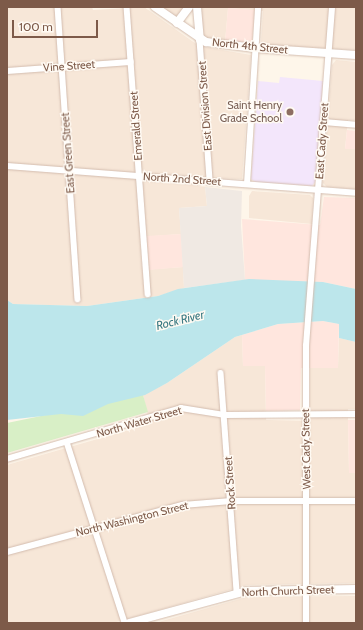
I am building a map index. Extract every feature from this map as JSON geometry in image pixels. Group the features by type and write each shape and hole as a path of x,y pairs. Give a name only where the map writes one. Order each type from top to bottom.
{"main road":[{"name":"North 4th Street","path":"155,7 200,40 255,48 356,55"},
{"path":"178,24 189,7"},
{"name":"East Division Street","path":"197,7 200,40"},
{"name":"North Church Street","path":"129,623 237,593 356,589"}],"street":[{"name":"East Green Street","path":"58,7 78,299"},
{"name":"Emerald Street","path":"128,7 148,294"},
{"path":"247,184 258,7"},
{"name":"East Cady Street","path":"313,276 332,7"},
{"name":"East Division Street","path":"200,40 210,181"},
{"name":"Vine Street","path":"7,70 131,62"},
{"path":"324,122 356,124"},
{"name":"North 2nd Street","path":"7,166 356,193"},
{"name":"West Cady Street","path":"306,623 306,414 308,326 313,276"},
{"name":"Rock Street","path":"221,373 237,593"},
{"name":"North Water Street","path":"7,459 181,408 225,415 356,414"},
{"path":"67,442 125,623"},
{"name":"North Washington Street","path":"7,552 95,527 183,505 231,501 356,501"}],"shaded area":[{"path":"7,7 92,7 93,10 144,7 199,46 251,55 242,179 198,178 198,186 205,187 207,206 179,208 181,234 140,237 142,270 183,267 184,288 158,296 87,306 13,304 7,300"},
{"path":"160,7 187,7 178,19"},
{"path":"201,7 356,7 356,50 264,45 261,42 263,11 228,8 225,42 203,37"},
{"path":"228,8 255,10 252,42 225,42"},
{"path":"336,60 356,62 356,120 348,120 345,148 356,149 356,189 327,187 323,183 332,65"},
{"path":"280,77 323,81 315,182 312,186 255,182 251,179 258,81 279,83"},
{"path":"347,130 356,131 356,149 345,149"},
{"path":"205,187 242,191 241,226 245,280 184,288 179,208 207,206"},
{"path":"252,191 310,195 313,198 312,224 249,218 249,196"},
{"path":"324,197 356,198 356,289 323,282 245,280 242,219 320,225"},
{"path":"181,234 183,267 149,270 146,236"},
{"path":"323,321 339,324 338,368 301,368 300,410 266,411 265,366 243,366 242,335 278,324"},
{"path":"242,335 243,366 265,366 266,420 310,421 310,368 338,367 339,338 356,342 356,409 348,409 348,422 349,472 356,473 356,583 247,585 113,623 7,623 7,465 150,424 143,395 167,383 235,337"},
{"path":"348,420 356,420 356,473 349,473"},
{"path":"356,596 356,623 155,623 247,597"}],"green space":[{"path":"143,395 148,412 7,453 7,423"}],"water":[{"name":"Rock River","path":"249,279 323,282 356,289 356,342 339,338 339,324 323,321 278,324 235,337 167,383 145,395 108,404 83,416 61,414 7,420 7,300 13,304 87,306 158,296 178,289"}],"place":[{"name":"Saint Henry Grade School","path":"290,112"}]}
